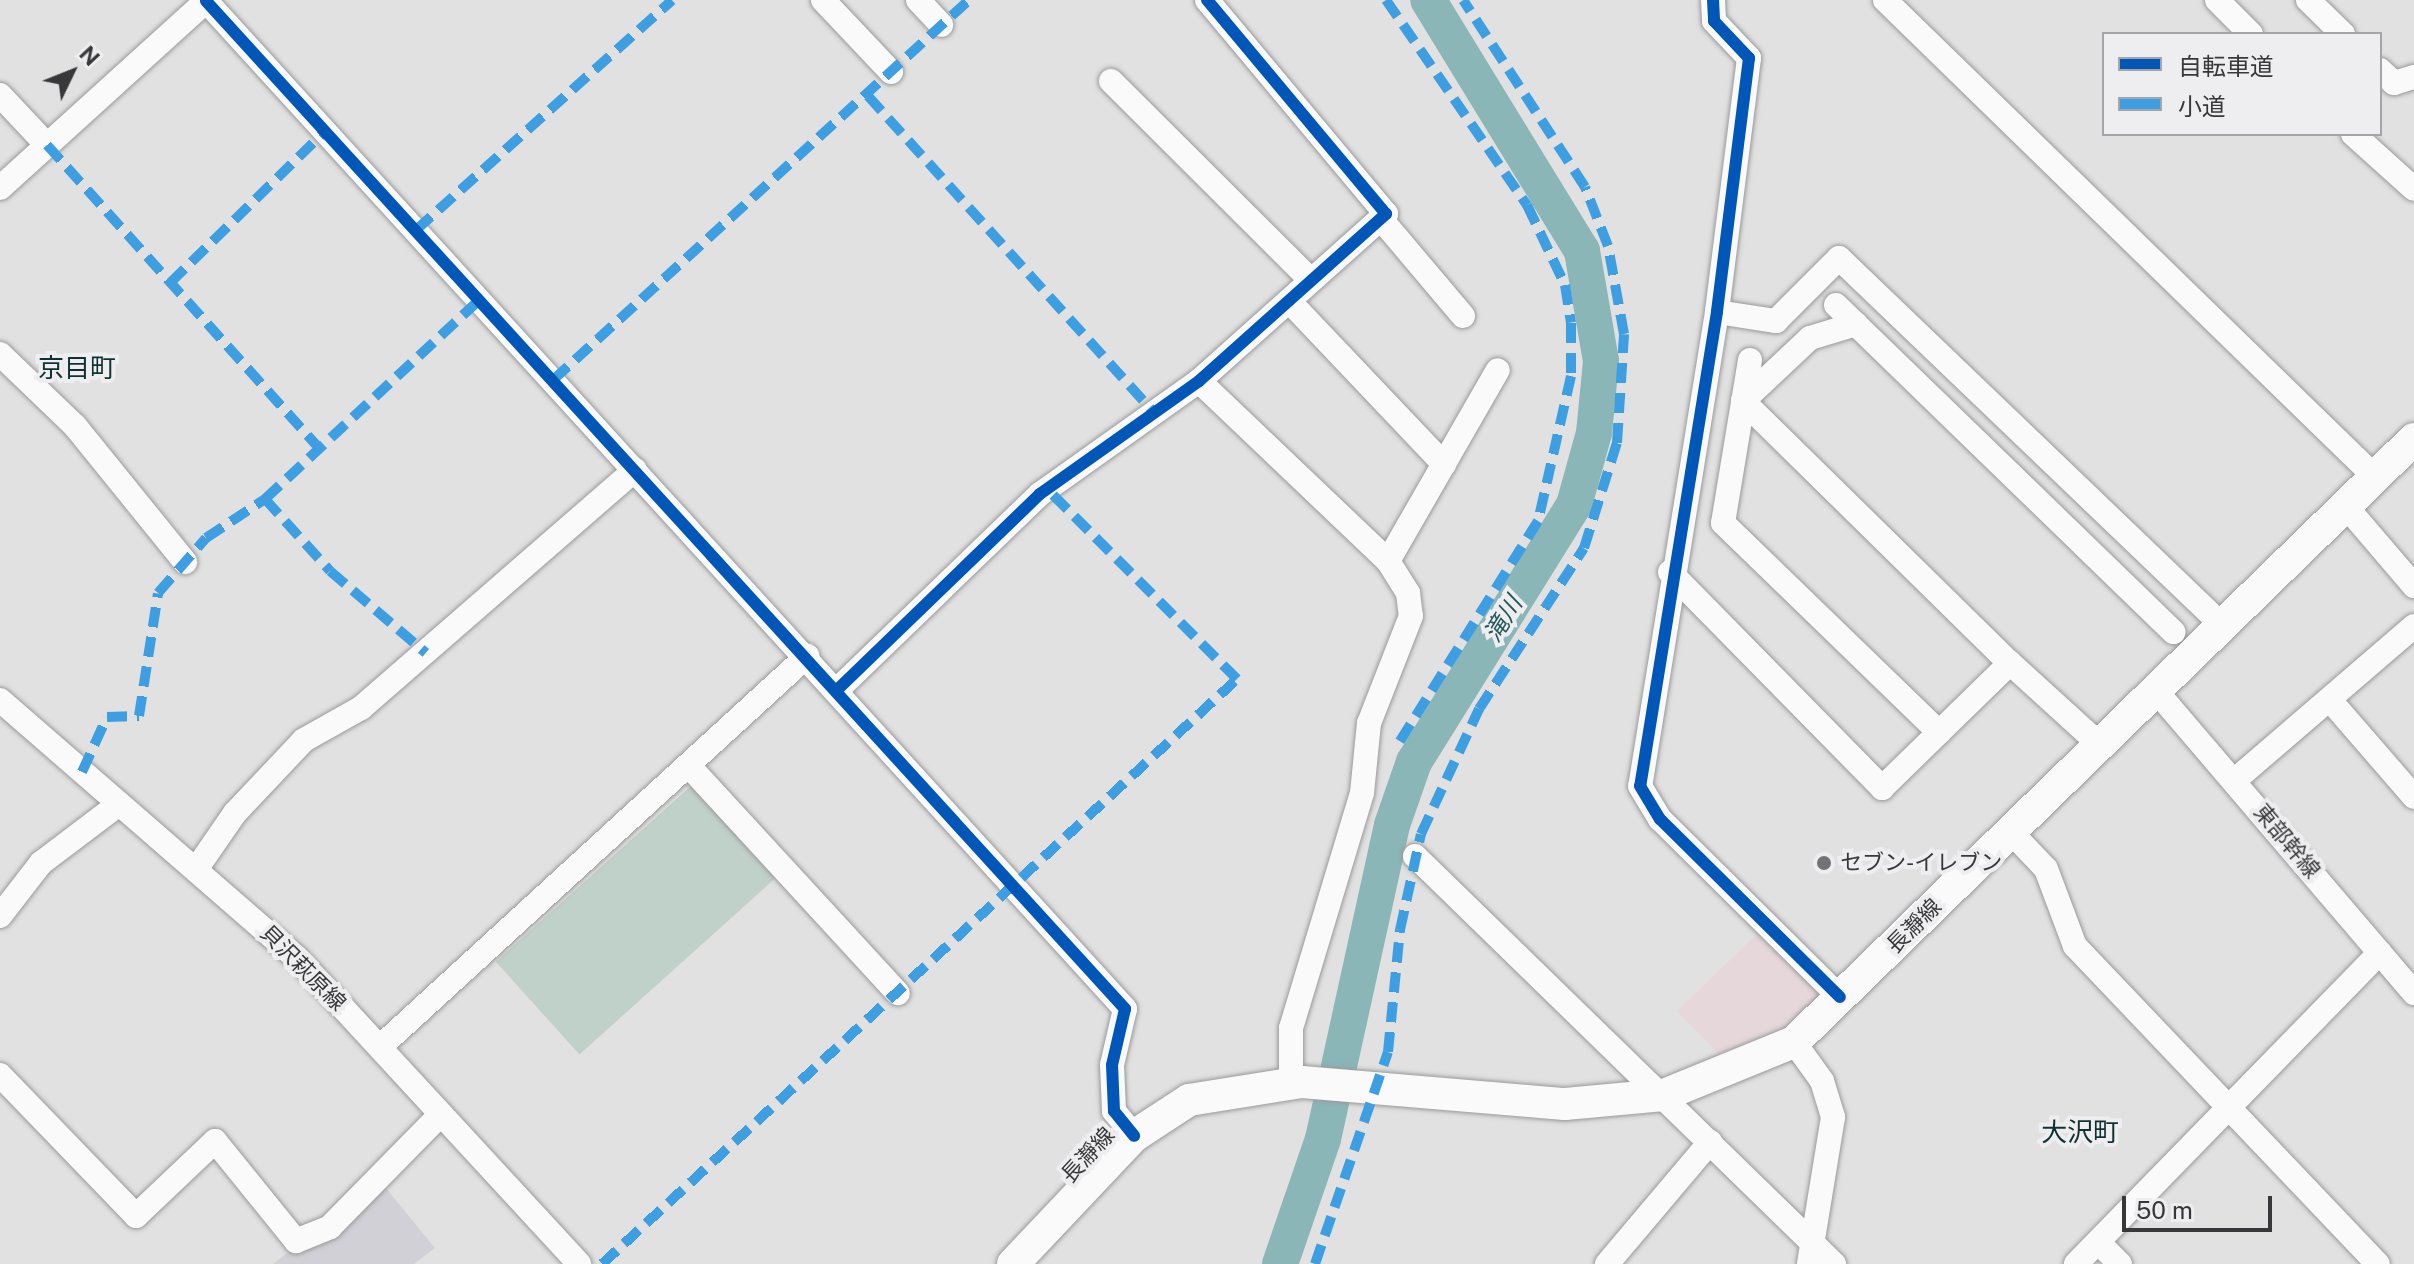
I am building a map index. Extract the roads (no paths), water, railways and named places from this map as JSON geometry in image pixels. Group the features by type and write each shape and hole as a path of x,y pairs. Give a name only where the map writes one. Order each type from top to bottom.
{"main road":[{"name":"長瀞線","path":"1013,1264 1134,1136 1189,1100 1296,1083 1371,1083 1565,1104 1664,1095 1794,1042 2414,439"}],"street":[{"path":"823,0 891,72"},
{"path":"918,0 941,25"},
{"path":"838,689 1040,494 1199,381 1381,219 1388,208 1207,0"},
{"path":"1713,0 1714,21 1749,58 1717,312 1670,572 1639,771 1647,805 1840,997"},
{"path":"1885,0 2374,476"},
{"path":"2217,0 2249,32"},
{"path":"0,188 207,1 838,689 1125,1009 1112,1065 1114,1111 1134,1136"},
{"path":"2314,2 2341,32"},
{"path":"2382,72 2394,83 2414,77"},
{"path":"1111,81 1311,280"},
{"path":"0,95 47,145"},
{"path":"2355,136 2414,189"},
{"path":"1381,219 1463,316"},
{"path":"1717,312 1776,321 1839,258 2222,625"},
{"path":"1290,302 1444,464"},
{"path":"1836,305 2173,632"},
{"path":"1743,401 1810,338 1856,324"},
{"path":"0,354 75,426 185,562"},
{"path":"1750,360 1723,523 1939,732"},
{"path":"1388,561 1498,370"},
{"path":"1199,381 1388,561 1408,593 1411,616 1369,723 1362,793 1291,1028 1296,1083"},
{"path":"1743,401 2010,663 2098,743"},
{"path":"1976,441 2002,413"},
{"path":"197,868 235,813 304,740 361,708 635,470"},
{"path":"2344,504 2414,586"},
{"path":"2138,598 2165,569"},
{"path":"1670,572 1882,788 2010,663"},
{"path":"2235,780 2414,626"},
{"path":"381,1046 807,656"},
{"name":"東部幹線","path":"2157,692 2414,993"},
{"name":"貝沢萩原線","path":"0,700 197,868 381,1046 440,1115 579,1264"},
{"path":"2330,700 2414,797"},
{"path":"688,765 898,993"},
{"path":"0,916 41,863 119,804"},
{"path":"2010,831 2046,869 2075,946 2378,1264"},
{"path":"1415,856 1664,1095 1811,1253 1834,1264"},
{"path":"2076,1264 2380,953"},
{"path":"1794,1042 1822,1081 1833,1117 1811,1253"},
{"path":"0,1075 136,1216 215,1141 296,1241 305,1242 330,1227 440,1115"},
{"path":"1607,1264 1710,1142"},
{"path":"2098,1242 2120,1264"}],"waterway":[{"name":"滝川","path":"1280,1264 1323,1139 1392,825 1414,762 1574,505 1594,433 1601,361 1582,251 1428,0"}],"place":[{"name":"セブン-イレブン","path":"1824,863"}],"district":[{"name":"京目町","path":"77,368"},
{"name":"大沢町","path":"2080,1132"}]}
